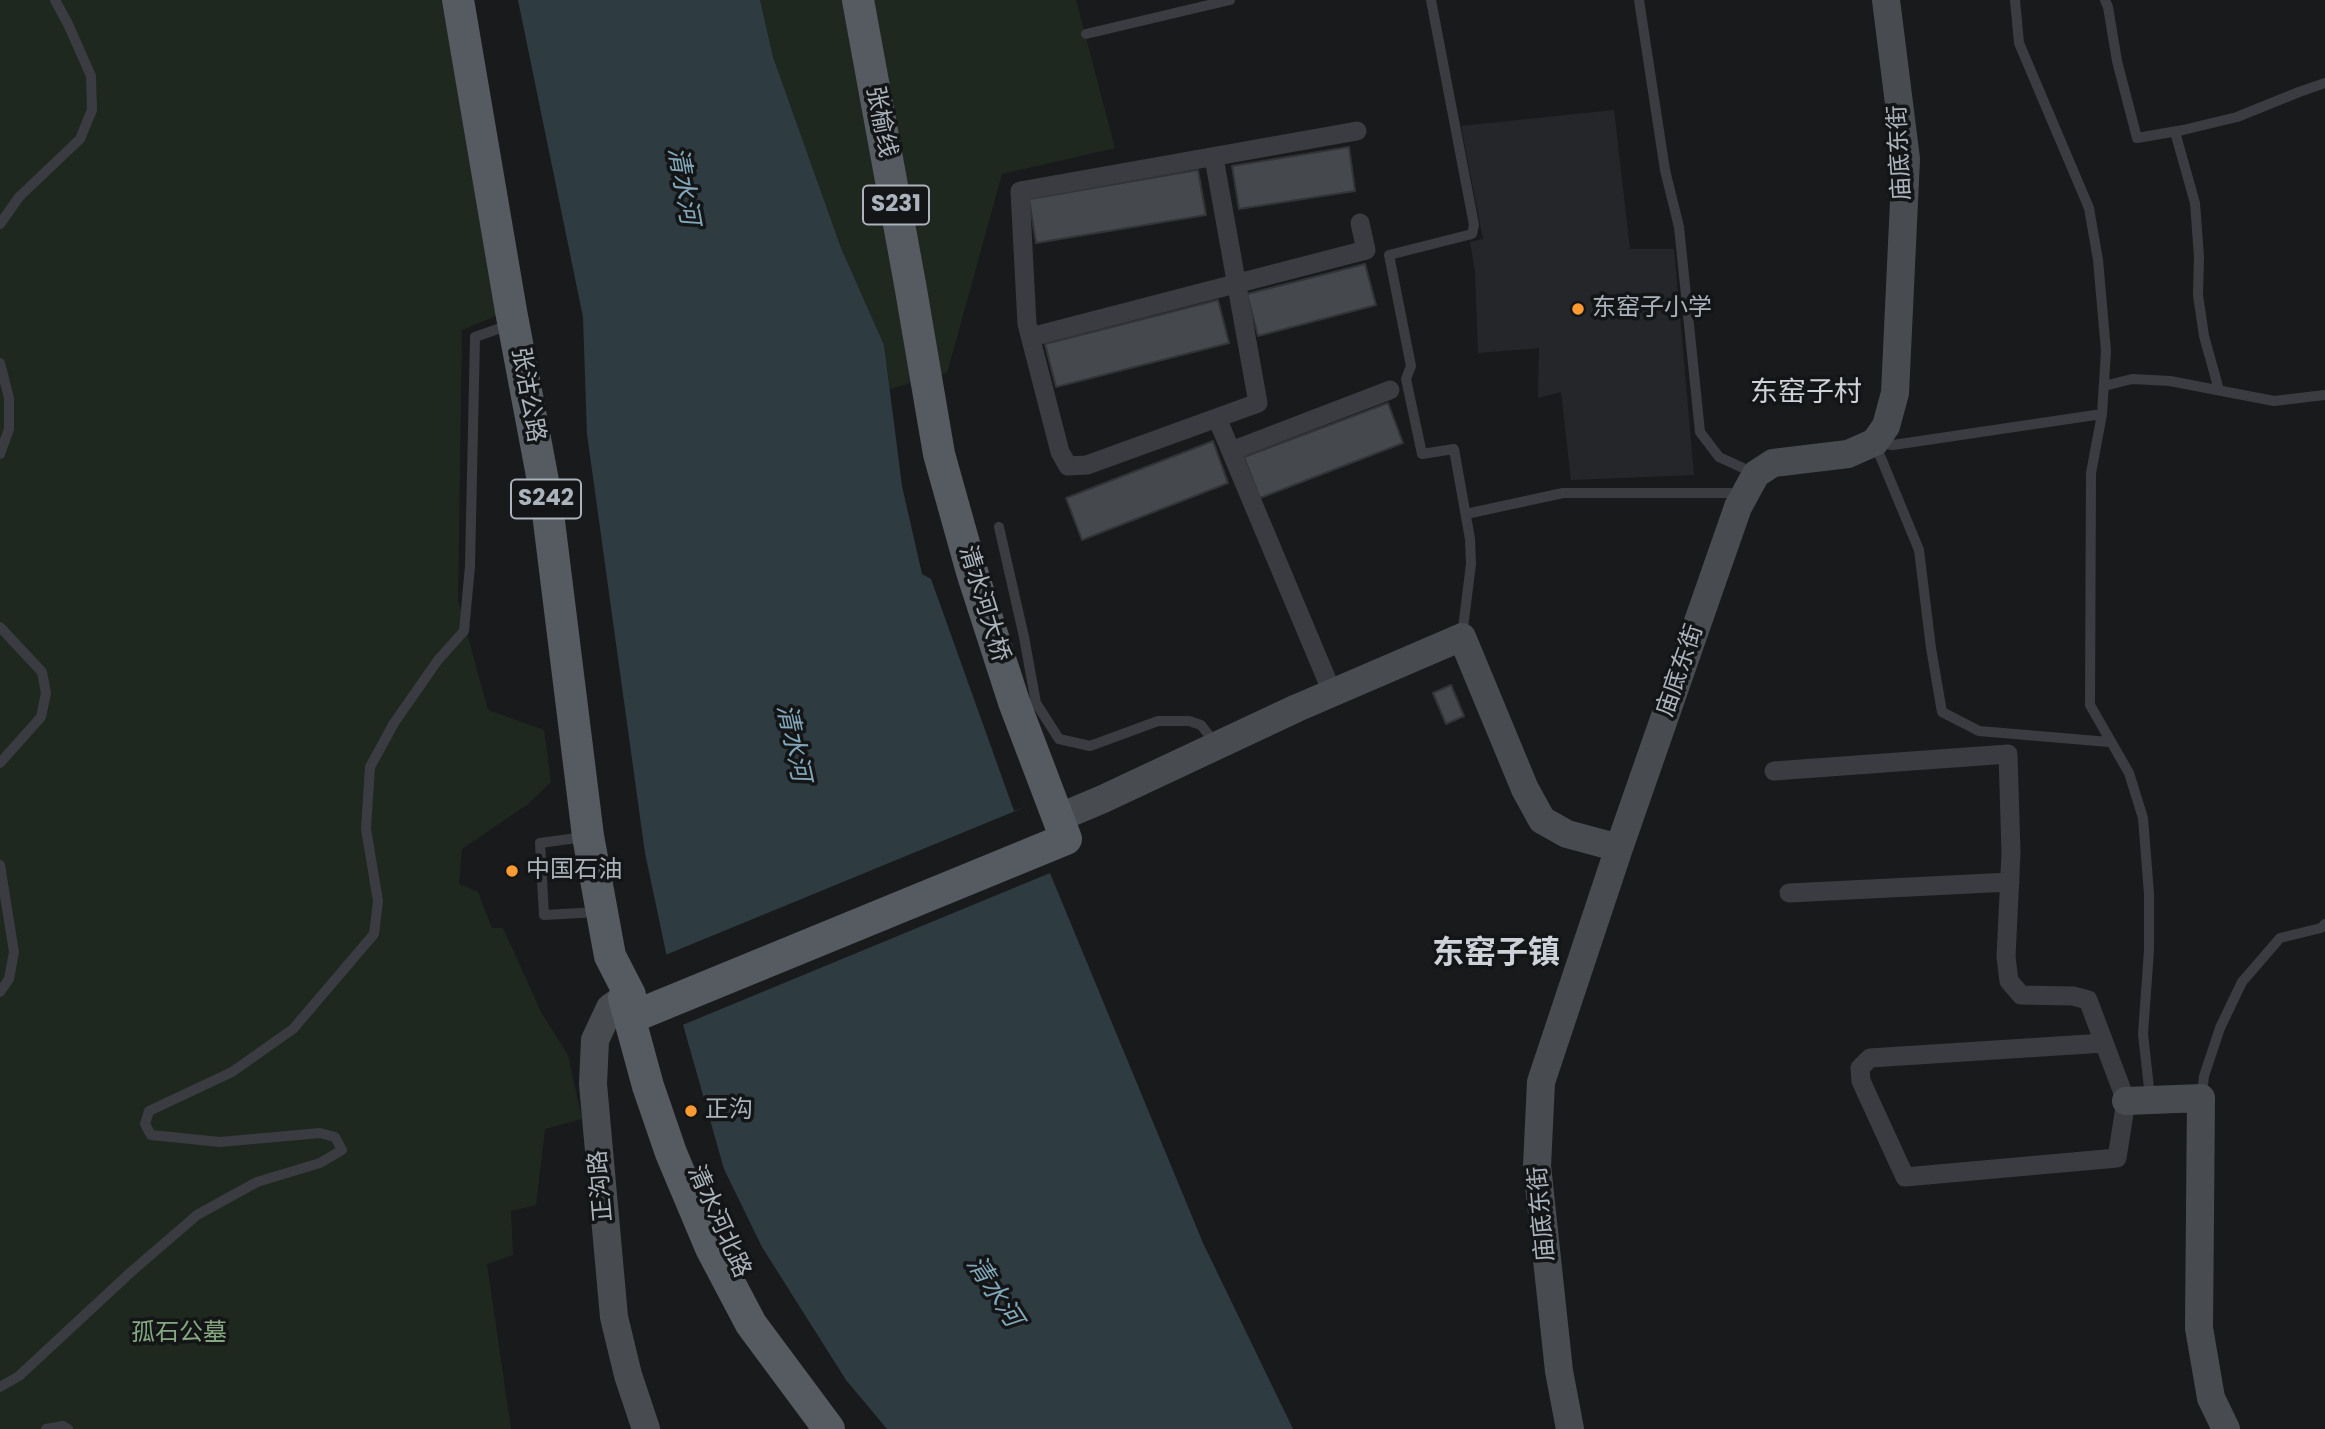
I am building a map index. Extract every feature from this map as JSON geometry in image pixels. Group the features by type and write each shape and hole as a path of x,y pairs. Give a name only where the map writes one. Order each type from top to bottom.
{"main road":[{"name":"张沽公路","path":"458,0 546,497 588,836 610,956 633,1003"},
{"name":"张榆线","path":"858,0 931,410"},
{"name":"清水河大桥","path":"931,410 939,454 972,572 1014,702 1049,826"},
{"name":"正沟路","path":"633,1003 672,990 1049,826"},
{"name":"清水河北路","path":"633,1003 648,1086 671,1153 711,1248 751,1324 829,1429"},
{"name":"清水河北路","path":"633,1003 679,1134 723,1242 764,1316 846,1429"}],"street":[{"name":"庙底东街","path":"1875,442 1886,426 1895,393 1906,159 1886,0"},
{"path":"1214,158 1258,403 1087,465 1068,466 1060,452 1027,324 1020,191 1357,131"},
{"path":"1031,337 1366,250 1360,223"},
{"path":"1231,452 1390,390"},
{"path":"1217,418 1332,692"},
{"path":"1750,485 1773,463 1848,454 1875,442"},
{"name":"庙底东街","path":"1570,1429 1559,1371 1537,1166 1541,1082 1733,521 1750,485"},
{"path":"1049,826 1078,834 1096,813 1103,799 1332,692 1462,637 1525,789 1542,821 1567,834 1619,848"},
{"path":"1774,771 2008,754 2010,882 2006,957 2009,981 2021,995 2073,996 2088,1000 2104,1043 2139,1101"},
{"path":"1788,893 2010,882"},
{"name":"正沟路","path":"633,1003 610,1008 595,1040 593,1084 614,1317 628,1375 646,1429"},
{"name":"正沟路","path":"633,1003 617,1033 606,1085 615,1243 626,1318 660,1429"},
{"path":"2104,1043 1870,1058 1860,1068 1861,1081 1905,1177 2117,1158 2139,1101"},
{"path":"2139,1101 2201,1098 2199,1328 2211,1398 2226,1429"}],"lane":[{"path":"0,225 19,197 80,139 92,110 92,76 55,0"},
{"path":"1086,34 1230,0"},
{"path":"1431,0 1474,225 1472,234 1389,255 1410,366 1406,379 1422,454 1454,449 1470,539 1471,564 1462,637"},
{"path":"1466,514 1563,493 1731,493 1750,485 1719,457 1700,432 1679,227 1665,170 1639,0"},
{"path":"2015,0 2019,43 2089,208 2098,260 2106,351 2102,414 2091,474 2090,705 2129,773 2143,818 2149,894 2149,939 2139,1101"},
{"path":"2105,0 2137,138 2237,117 2325,83"},
{"path":"2175,132 2195,203 2199,257 2198,295 2204,336 2219,390"},
{"path":"0,1387 19,1376 197,1215 257,1182 320,1163 342,1150 335,1137 320,1133 220,1142 151,1135 145,1124 149,1111 232,1072 293,1029 374,934 378,901 366,829 370,767 394,723 438,660 464,631 470,566 475,337 514,323"},
{"path":"0,363 9,398 9,429 0,454"},
{"path":"2104,386 2132,379 2170,381 2274,401 2325,395"},
{"path":"1875,442 1893,445 2102,414"},
{"path":"1875,442 1919,550 1942,712 1979,732 2109,741"},
{"path":"999,527 1036,703 1059,740 1090,747 1158,721 1189,721 1201,725 1217,746"},
{"path":"0,627 43,672 46,693 41,717 0,763"},
{"path":"588,836 540,843 544,915 602,912"},
{"path":"0,865 14,952 9,979 0,992"},
{"path":"2201,1098 2204,1076 2220,1028 2242,982 2280,938 2321,928 2325,924"},
{"path":"46,1429 63,1426 68,1429"}],"shaded area":[{"name":"东窑子小学","path":"1614,110 1630,249 1674,249 1694,475 1571,480 1561,392 1538,398 1539,348 1478,353 1475,271 1470,242 1483,239 1461,126"}],"green space":[{"name":"孤石公墓","path":"0,0 441,0 503,313 462,330 458,600 488,710 544,730 551,782 528,804 462,849 459,884 478,892 492,928 503,928 542,1014 568,1055 582,1119 545,1129 536,1205 511,1211 513,1255 487,1264 511,1429 0,1429"},
{"path":"760,0 1076,0 1115,148 1002,174 947,373 890,389 884,345 841,248 773,57"}],"water":[{"name":"清水河","path":"518,0 760,0 773,57 841,248 884,345 902,486 922,574 931,579 1014,811 1025,807 1203,1243 1293,1429 887,1429 846,1380 762,1247 724,1169 676,1000 645,853 587,434 583,317"}],"pier":[{"path":"1025,807 1050,873 680,1026 663,956"}],"building":[{"path":"1349,147 1355,191 1239,209 1232,166"},
{"path":"1198,170 1206,215 1036,243 1029,199"},
{"path":"1365,264 1376,305 1258,336 1247,294"},
{"path":"1218,300 1229,343 1056,387 1045,344"},
{"path":"1388,403 1403,443 1260,498 1244,457"},
{"path":"1213,441 1228,483 1082,540 1066,498"},
{"path":"1451,685 1464,716 1446,724 1433,693"}],"place":[{"name":"东窑子小学","path":"1578,309"},
{"name":"中国石油","path":"512,871"},
{"name":"正沟","path":"691,1111"}],"district":[{"name":"东窑子村","path":"1806,394"},
{"name":"东窑子镇","path":"1496,955"}]}
